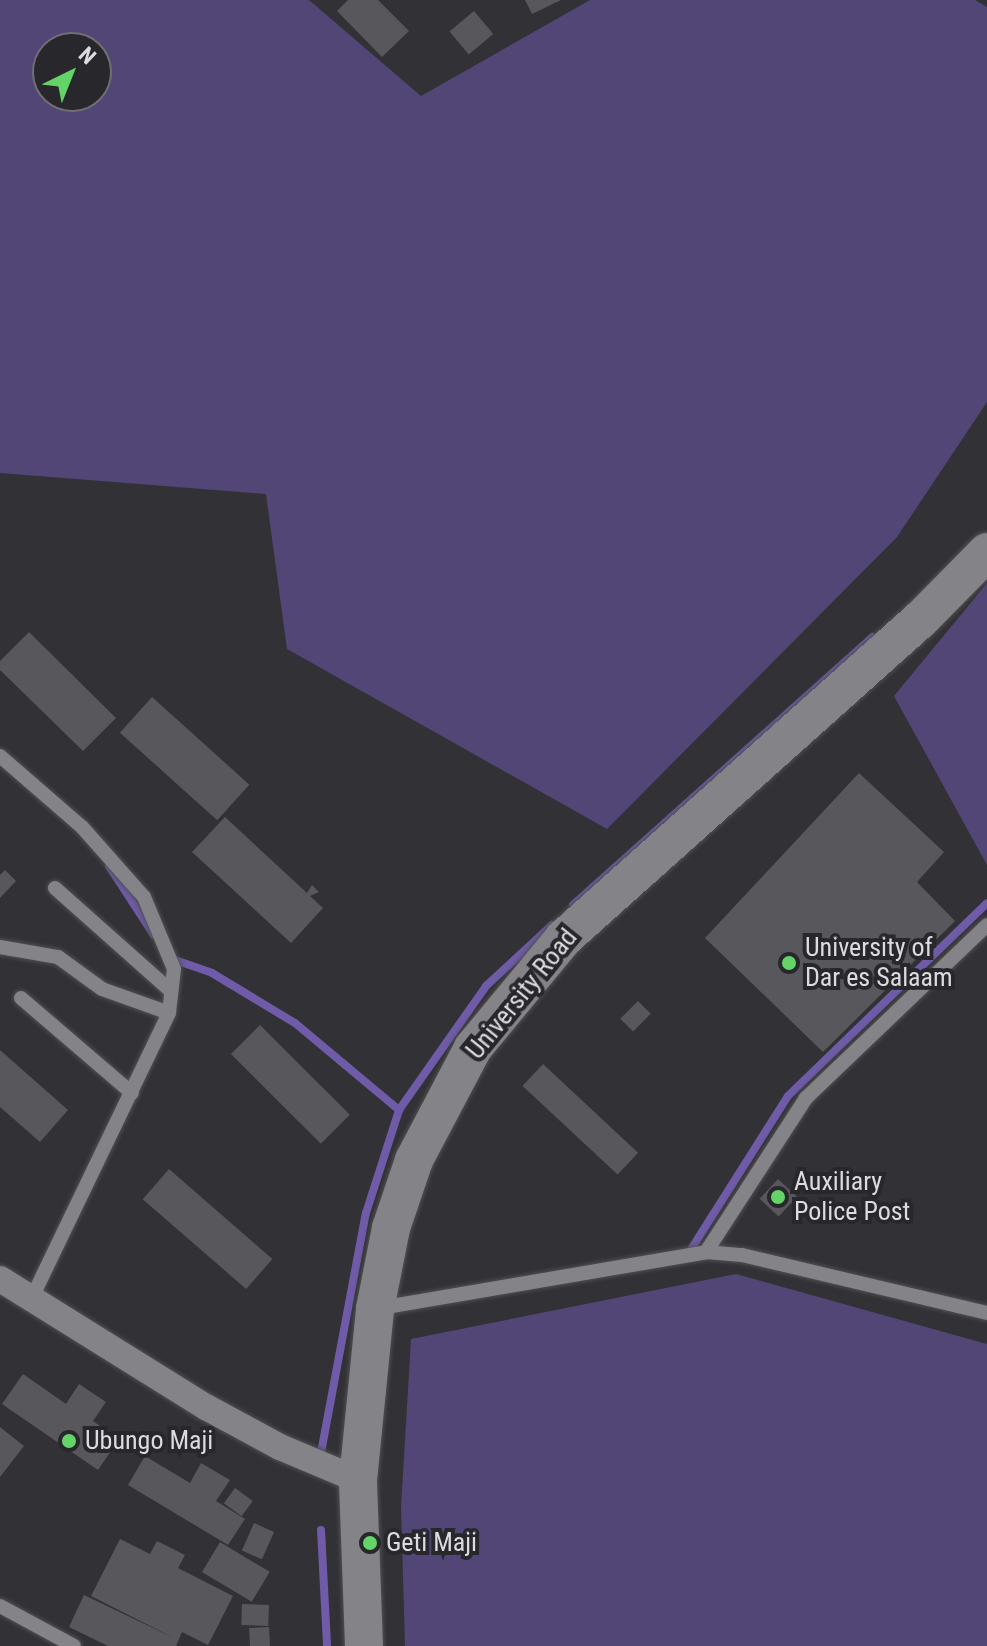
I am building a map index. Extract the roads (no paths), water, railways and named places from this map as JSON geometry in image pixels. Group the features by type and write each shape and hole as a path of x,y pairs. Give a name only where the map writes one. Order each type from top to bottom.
{"street":[{"name":"University Road","path":"364,1646 358,1480 375,1309 391,1228 414,1160 473,1048 564,938 921,619 987,552"},
{"path":"0,1279 206,1407 280,1447 358,1480"}],"lane":[{"path":"0,756 82,827 144,897 174,969 169,1013 31,1300"},
{"path":"55,888 171,991"},
{"path":"706,1252 806,1098 987,925"},
{"path":"0,947 58,957 102,989 169,1013"},
{"path":"21,998 132,1093"},
{"path":"375,1309 706,1252 756,1258 987,1313"},
{"path":"0,1606 74,1646"}],"waterway":[{"path":"573,905 873,637"},
{"path":"109,866 154,935"},
{"path":"690,1251 788,1096 987,903"},
{"path":"320,1458 366,1213 399,1110 486,986 552,925"},
{"path":"175,960 212,973 295,1023 399,1110"},
{"path":"321,1530 327,1646"}],"place":[{"name":"University of Dar es Salaam","path":"789,963"},
{"name":"Auxiliary Police Post","path":"778,1197"},
{"name":"Ubungo Maji","path":"69,1441"},
{"name":"Geti Maji","path":"370,1543"}]}
